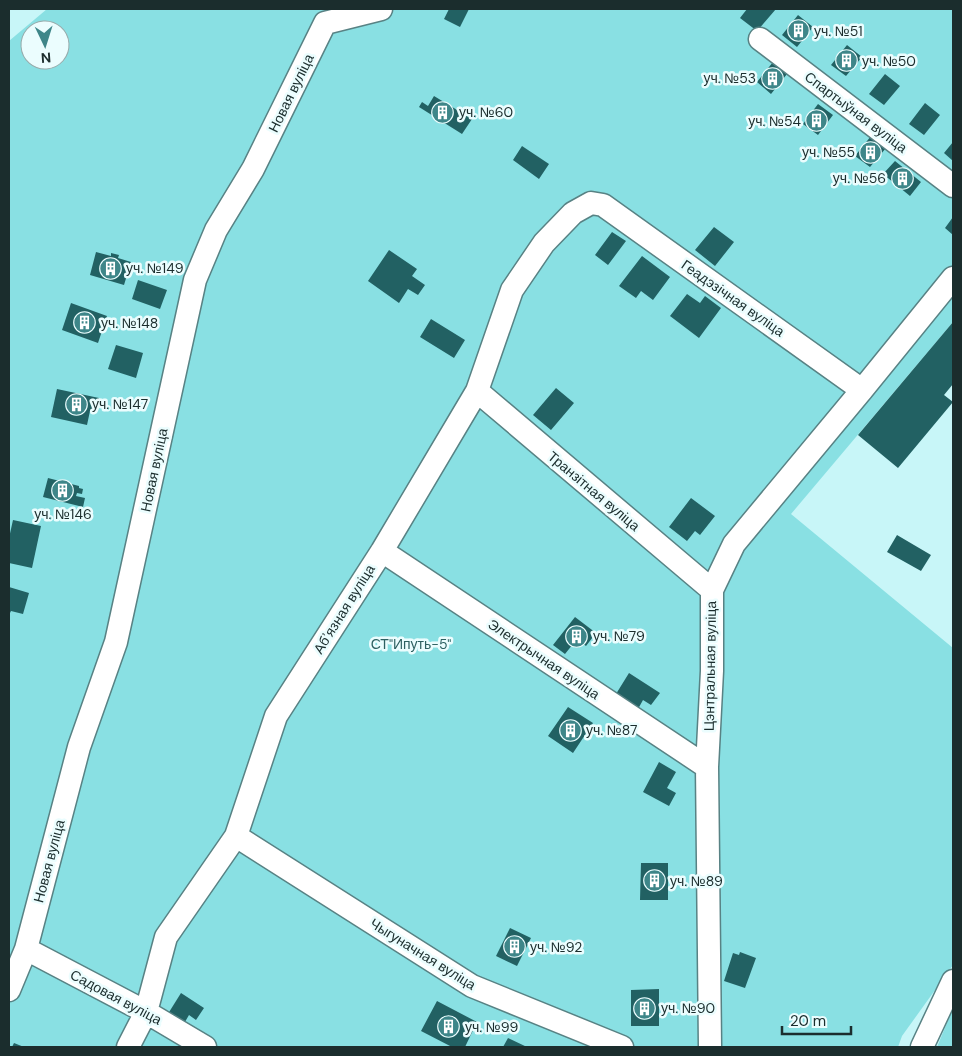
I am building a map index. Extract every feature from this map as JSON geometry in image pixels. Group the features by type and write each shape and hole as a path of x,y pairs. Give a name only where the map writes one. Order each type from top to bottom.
{"street":[{"name":"Новая вуліца","path":"9,990 26,949 79,747 116,642 195,280 216,230 253,169 325,23 381,9"},
{"name":"Спартыўная вуліца","path":"760,39 953,186"},
{"name":"Абʼязная вуліца","path":"128,1047 146,1012 166,937 236,836 276,716 382,551 476,391 512,290 544,243 573,213 591,203 603,205"},
{"name":"Геадэзічная вуліца","path":"603,205 862,390"},
{"name":"Цэнтральная вуліца","path":"710,1047 707,767 712,670 712,590 734,544 953,278"},
{"name":"Транзітная вуліца","path":"476,391 712,590"},
{"name":"Электрычная вуліца","path":"382,551 707,767"},
{"name":"Чыгуначная вуліца","path":"236,836 472,986 622,1047"},
{"name":"Садовая вуліца","path":"26,949 146,1012 205,1047"},
{"path":"922,1047 953,981"}],"green space":[{"name":"СТ\"Ипуть-5\"","path":"47,9 953,9 953,322 791,514 953,648 953,965 902,1036 898,1047 9,1047 9,41 20,32 20,70 70,70 70,20 34,20"},
{"path":"953,1010 953,1047 937,1047 951,1013"}],"building":[{"path":"449,9 469,9 460,27 444,19"},
{"path":"747,9 776,9 757,31 740,18"},
{"name":"уч. №51","path":"798,15 813,27 797,47 782,35"},
{"name":"уч. №50","path":"847,45 862,57 846,76 831,65"},
{"name":"уч. №53","path":"773,62 787,74 771,94 757,82"},
{"path":"885,74 900,86 884,105 869,94"},
{"name":"уч. №60","path":"434,96 472,119 462,134 419,107 422,102 428,106"},
{"path":"925,103 940,115 924,135 909,124"},
{"name":"уч. №54","path":"818,104 833,115 818,135 803,124"},
{"name":"уч. №55","path":"871,136 886,148 870,167 855,156"},
{"path":"953,142 953,161 944,153"},
{"path":"522,146 549,164 539,179 513,160"},
{"name":"уч. №56","path":"895,161 921,182 910,196 883,174"},
{"path":"953,217 953,235 945,228"},
{"path":"714,227 734,242 715,266 695,250"},
{"path":"612,232 626,241 608,265 595,255"},
{"path":"389,250 417,269 412,276 425,285 418,295 408,289 399,303 368,281"},
{"name":"уч. №149","path":"96,252 111,256 111,253 119,255 118,258 131,262 124,285 90,275"},
{"path":"642,256 670,277 653,300 641,291 636,298 619,286"},
{"path":"138,280 167,290 160,309 132,299"},
{"path":"687,294 700,303 705,296 721,308 699,338 670,316"},
{"name":"уч. №148","path":"71,303 107,316 98,343 62,330"},
{"path":"431,319 465,340 454,358 420,337"},
{"path":"953,322 953,384 944,395 953,402 898,468 858,435"},
{"path":"116,345 143,353 136,378 108,369"},
{"path":"556,388 574,403 551,430 533,415"},
{"name":"уч. №147","path":"57,389 99,398 96,412 90,411 87,425 51,417"},
{"name":"уч. №146","path":"48,478 79,486 79,488 83,489 82,494 77,493 76,496 85,498 83,507 43,497"},
{"path":"691,498 715,516 700,535 695,531 687,541 669,527"},
{"path":"13,520 41,526 32,568 9,563 9,538"},
{"path":"897,535 931,555 921,571 887,552"},
{"path":"9,587 29,593 23,614 11,611 9,615"},
{"name":"уч. №79","path":"575,617 596,633 586,646 577,639 565,654 553,645"},
{"path":"629,673 660,693 651,705 643,700 638,709 616,694"},
{"name":"уч. №87","path":"568,707 593,723 573,753 548,736"},
{"path":"659,762 676,772 667,788 676,793 669,806 643,792"},
{"name":"уч. №89","path":"641,863 668,863 668,900 640,900"},
{"name":"уч. №92","path":"510,928 531,938 517,966 496,956"},
{"path":"740,952 756,958 745,988 724,981 733,953 739,955"},
{"name":"уч. №90","path":"659,989 659,1026 631,1026 631,990"},
{"path":"181,993 204,1008 196,1020 189,1015 182,1027 166,1017"},
{"name":"уч. №99","path":"437,1001 477,1022 465,1047 452,1047 421,1031"},
{"path":"508,1038 527,1047 503,1047"},
{"path":"14,1043 24,1047 12,1047"}],"place":[{"name":"уч. №51","path":"798,31"},
{"name":"уч. №50","path":"846,61"},
{"name":"уч. №53","path":"772,78"},
{"name":"уч. №60","path":"443,112"},
{"name":"уч. №54","path":"817,121"},
{"name":"уч. №55","path":"871,152"},
{"name":"уч. №56","path":"902,178"},
{"name":"уч. №149","path":"110,268"},
{"name":"уч. №148","path":"85,323"},
{"name":"уч. №147","path":"76,404"},
{"name":"уч. №146","path":"63,491"},
{"name":"уч. №79","path":"577,636"},
{"name":"уч. №87","path":"570,730"},
{"name":"уч. №89","path":"654,881"},
{"name":"уч. №92","path":"514,947"},
{"name":"уч. №90","path":"645,1008"},
{"name":"уч. №99","path":"449,1027"}]}
